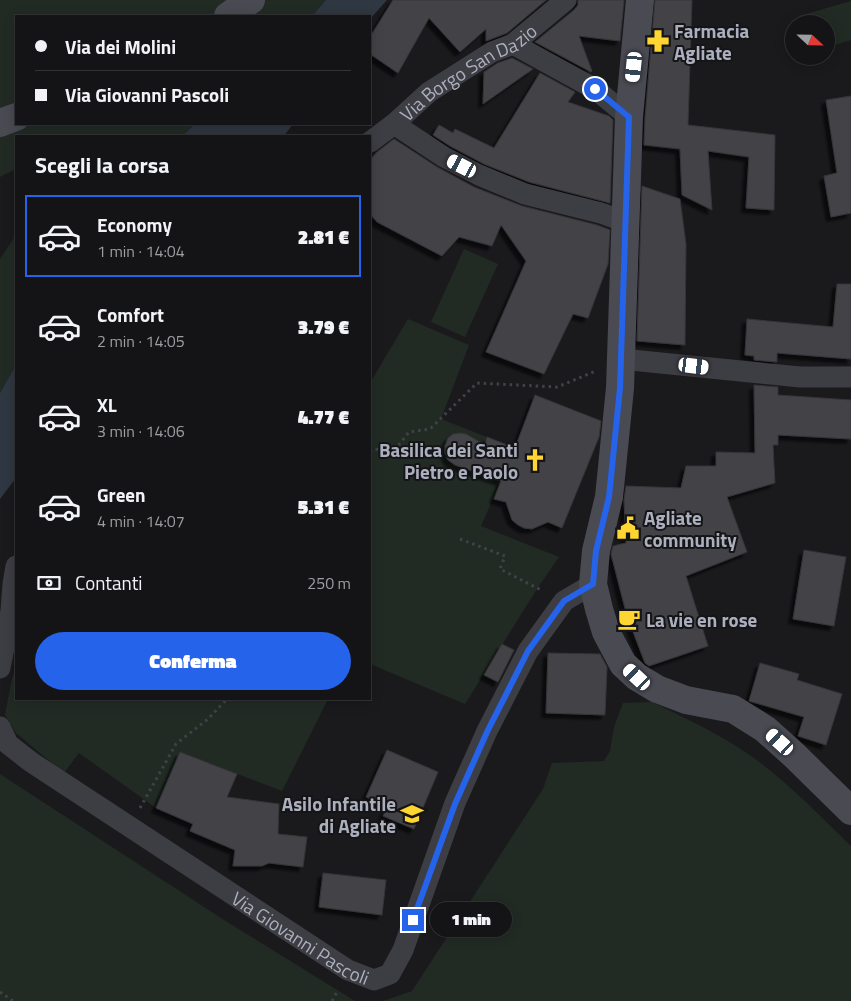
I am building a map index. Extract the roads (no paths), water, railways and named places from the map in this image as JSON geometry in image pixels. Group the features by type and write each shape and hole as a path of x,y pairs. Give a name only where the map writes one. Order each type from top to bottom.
{"street":[{"path":"229,15 251,0"},
{"name":"Via Borgo San Dazio","path":"371,141 394,124 429,92 492,52 513,44 566,0"},
{"path":"640,0 629,117 621,359 609,497 596,551 593,584 599,609 613,647 623,664 637,677 657,689 686,700 733,709 765,729 851,811"},
{"path":"513,44 595,89 629,117"},
{"path":"0,123 15,117"},
{"path":"394,124 444,158 479,175 525,194 601,212 625,222"},
{"path":"621,359 800,377 851,377"},
{"path":"0,668 11,611 15,572"},
{"name":"Via Giovanni Pascoli","path":"0,727 8,744 31,762 348,970 374,980 390,974 402,950 455,804 487,732 528,651 564,601 593,584"}],"place":[{"name":"Farmacia Agliate","path":"658,41"},
{"name":"Basilica dei Santi Pietro e Paolo","path":"535,460"},
{"name":"Agliate community","path":"628,528"},
{"name":"La vie en rose","path":"629,619"},
{"name":"Asilo Infantile di Agliate","path":"412,814"}]}
